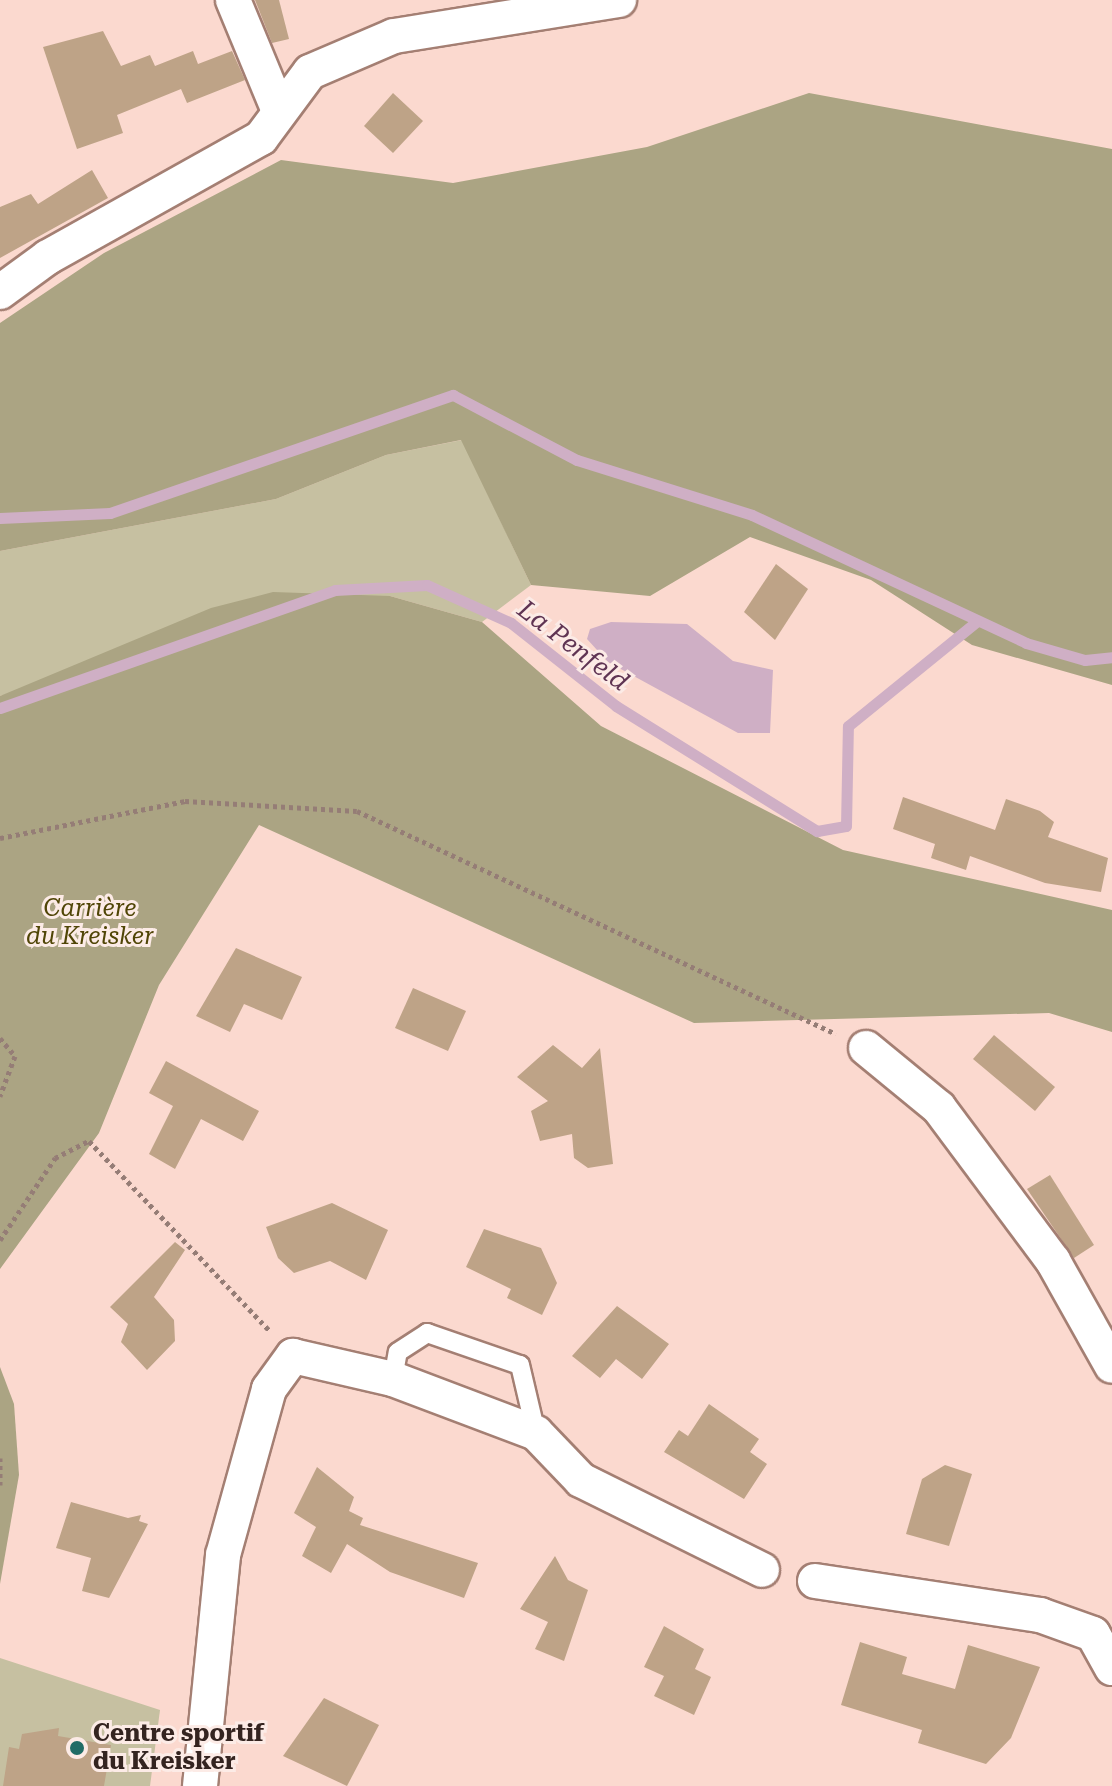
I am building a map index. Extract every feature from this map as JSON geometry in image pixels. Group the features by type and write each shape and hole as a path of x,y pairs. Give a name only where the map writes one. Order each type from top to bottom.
{"street":[{"path":"233,0 279,111"},
{"path":"0,292 48,257 261,138 310,72 394,36 619,0"},
{"path":"866,1048 939,1108 1053,1261 1112,1366"},
{"path":"200,1786 223,1555 269,1389 293,1356 393,1379 536,1433 581,1480 762,1570"},
{"path":"815,1581 1040,1615 1093,1634 1112,1668"}],"lane":[{"path":"393,1379 398,1352 427,1333 520,1365 536,1433"}],"path":[{"path":"0,838 185,801 357,811 866,1048"},
{"path":"0,1038 15,1056 0,1096"},
{"path":"0,1240 55,1158 89,1141 293,1356"},
{"path":"0,1458 0,1485"}],"shaded area":[{"path":"462,440 531,585 482,622 390,596 0,696 0,551 276,499 386,455"},
{"path":"611,622 687,624 733,661 773,670 770,733 738,733 608,662 587,639 590,629"},
{"name":"Centre sportif du Kreisker","path":"0,1658 160,1710 150,1786 0,1786"}],"green space":[{"path":"809,93 1112,149 1112,685 972,645 871,580 750,537 650,596 531,585 461,440 386,455 276,499 0,551 0,323 104,253 281,160 453,183 647,147"},
{"name":"Carrière du Kreisker","path":"273,592 390,596 482,622 601,726 843,850 1112,910 1112,1032 1049,1013 694,1023 259,825 159,985 99,1133 0,1269 0,696 211,608"},
{"path":"0,1367 14,1404 19,1475 0,1584"}],"building":[{"path":"255,0 279,0 289,39 272,43"},
{"path":"103,31 121,66 150,55 155,66 193,51 198,64 232,51 245,80 187,103 181,89 117,115 123,133 77,149 43,47"},
{"path":"393,93 423,121 393,153 364,126"},
{"path":"92,170 108,198 0,258 0,207 31,194 38,204"},
{"path":"776,564 808,589 775,640 744,612"},
{"path":"903,797 995,830 1006,799 1040,811 1054,822 1048,837 1108,858 1101,892 1045,883 970,856 966,870 931,858 935,844 893,829"},
{"path":"236,948 302,977 282,1020 244,1004 230,1032 196,1016"},
{"path":"413,988 466,1011 448,1051 395,1028"},
{"path":"994,1035 1055,1087 1035,1111 973,1059"},
{"path":"553,1045 582,1068 600,1048 613,1164 588,1168 574,1158 572,1134 540,1141 531,1111 548,1101 517,1077"},
{"path":"166,1061 259,1111 243,1141 201,1119 175,1169 149,1154 173,1106 149,1093"},
{"path":"1050,1175 1094,1245 1074,1258 1027,1189"},
{"path":"332,1203 388,1230 366,1280 330,1261 294,1273 278,1258 266,1227"},
{"path":"484,1229 541,1248 557,1283 542,1315 507,1298 511,1289 466,1267"},
{"path":"175,1242 185,1250 154,1297 174,1320 175,1341 147,1370 121,1342 128,1324 110,1307"},
{"path":"617,1306 669,1344 642,1379 616,1359 600,1378 572,1356"},
{"path":"709,1404 759,1439 750,1452 767,1464 744,1499 664,1452 679,1430 688,1436"},
{"path":"945,1465 972,1474 949,1546 906,1534 922,1479"},
{"path":"317,1467 354,1497 349,1511 363,1518 360,1525 478,1563 464,1598 390,1572 347,1544 331,1573 302,1556 316,1527 294,1513"},
{"path":"71,1502 128,1518 141,1515 139,1521 148,1524 109,1598 82,1591 91,1558 56,1548"},
{"path":"555,1556 568,1580 588,1590 564,1661 535,1649 548,1622 520,1609"},
{"path":"664,1626 704,1649 695,1669 711,1677 694,1715 654,1696 664,1676 644,1667"},
{"path":"860,1642 907,1657 902,1674 955,1689 968,1645 1040,1667 1011,1738 986,1764 918,1743 922,1730 841,1705"},
{"path":"324,1698 379,1725 347,1786 283,1756"},
{"path":"59,1728 58,1736 111,1745 104,1786 3,1786 9,1747 19,1749 22,1734"}],"waterway":[{"name":"La Penfeld","path":"0,518 110,513 453,395 577,460 752,515 1026,643 1085,660 1112,657"},
{"name":"La Penfeld","path":"0,708 335,590 427,585 511,623 616,706 817,831 846,826 848,726 976,622"}],"place":[{"name":"Centre sportif du Kreisker","path":"77,1748"}]}
